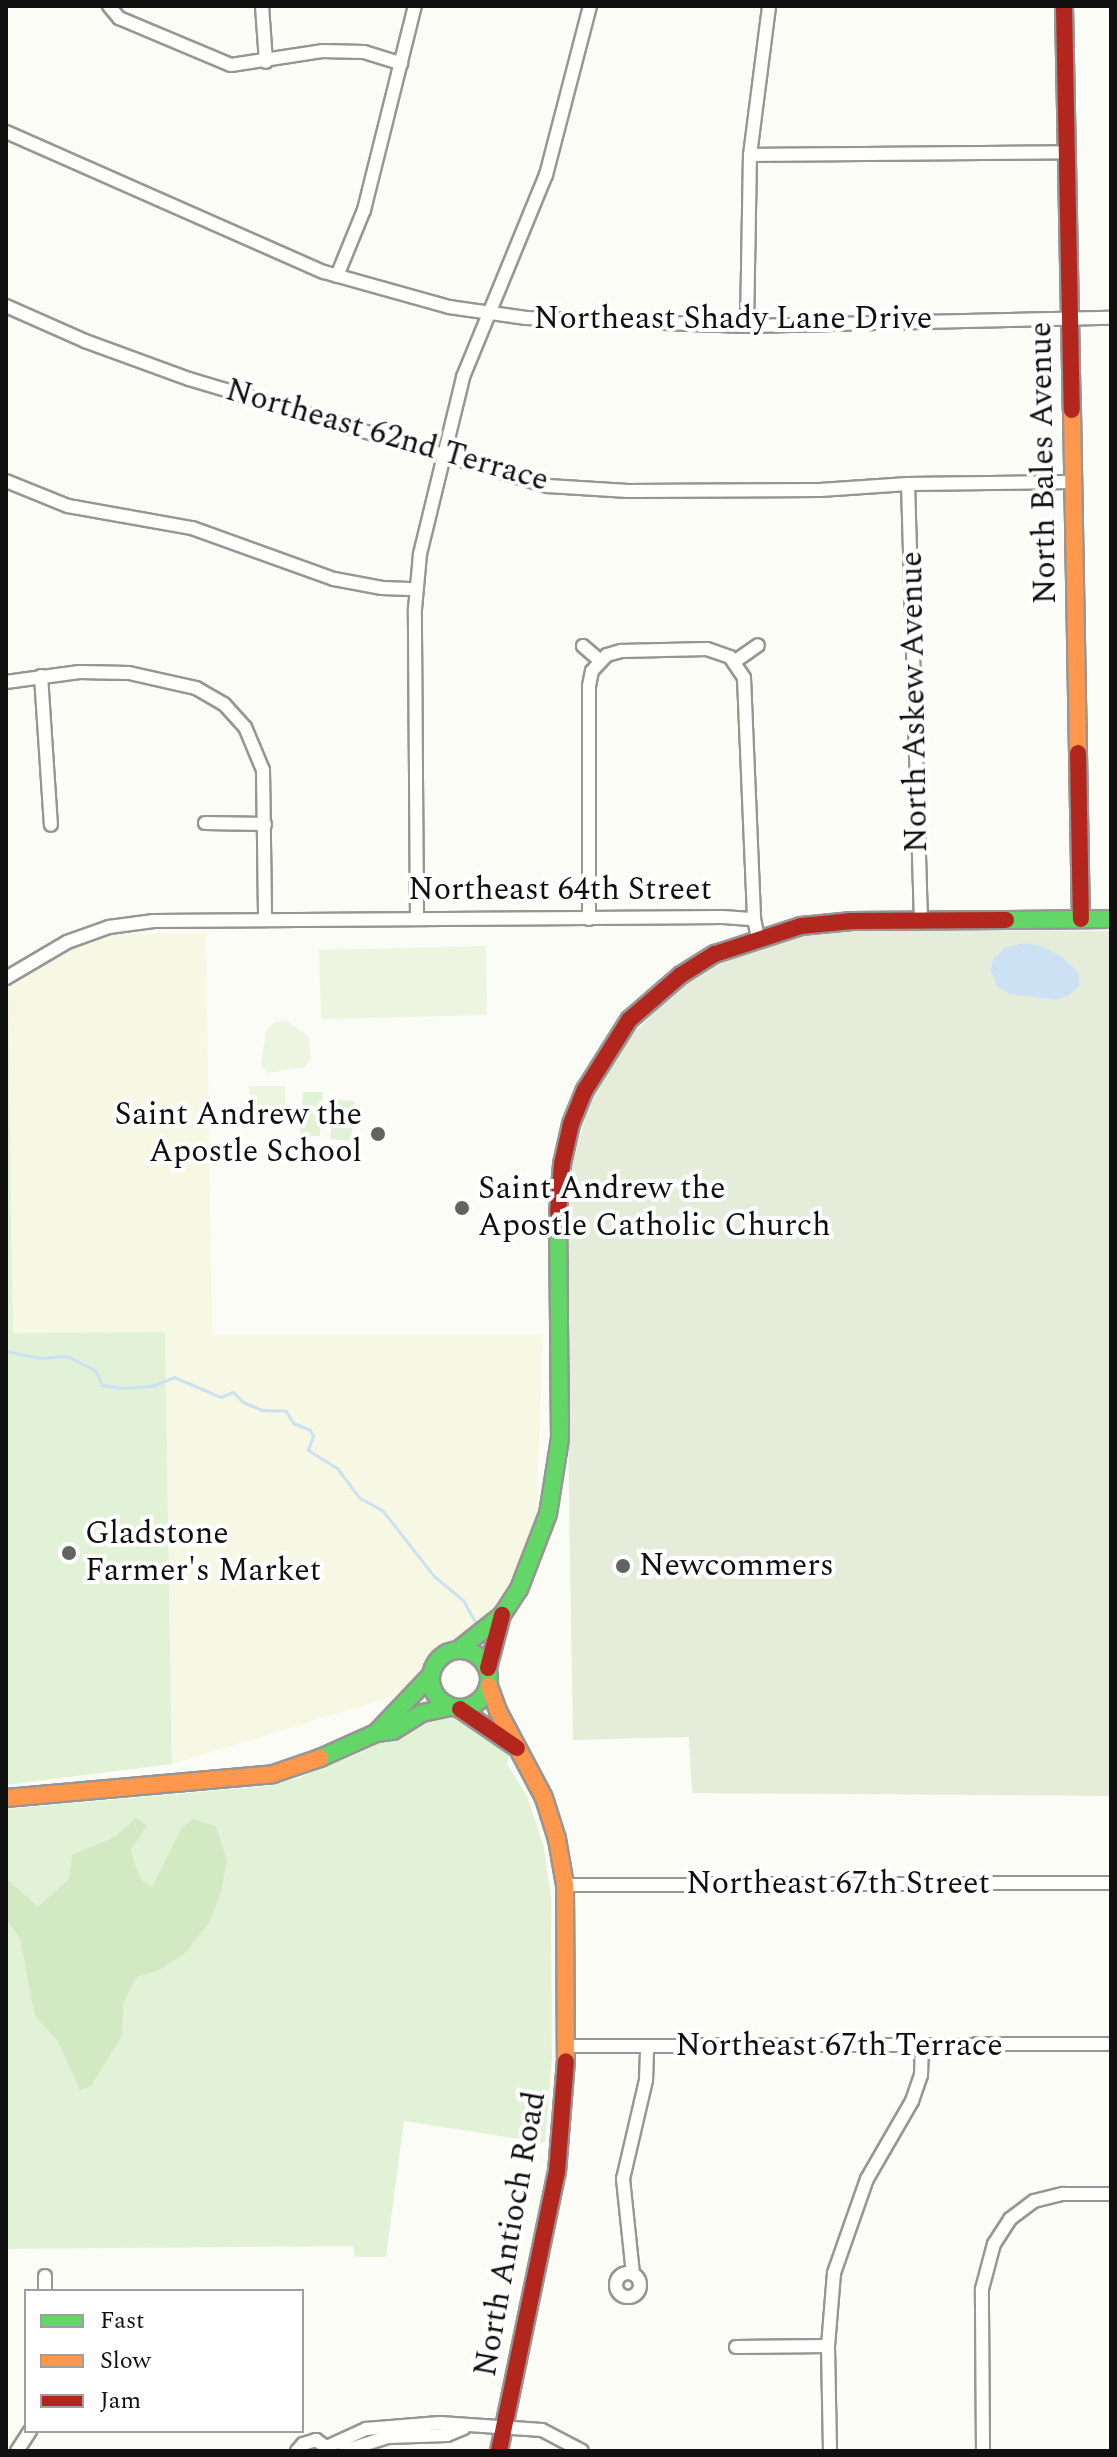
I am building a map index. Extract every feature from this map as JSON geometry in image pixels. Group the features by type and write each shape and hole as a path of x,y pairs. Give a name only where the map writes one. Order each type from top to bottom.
{"street":[{"path":"109,6 119,18 231,65 336,51 364,52 401,63"},
{"path":"262,6 266,62"},
{"path":"337,276 364,210 415,6"},
{"path":"417,919 416,589 442,456 463,377 546,175 590,6"},
{"path":"747,326 750,155 769,6"},
{"name":"North Bales Avenue","path":"1064,6 1081,919"},
{"name":"Northeast Shady Lane Drive","path":"6,132 337,276 398,296 490,314 747,326 1111,318"},
{"path":"750,155 1066,152"},
{"name":"Northeast 62nd Terrace","path":"6,306 85,341 189,379 548,486 628,491 820,490 908,484 1072,482"},
{"path":"6,481 68,506 192,528 334,579 382,588 416,589"},
{"name":"North Askew Avenue","path":"908,484 921,920"},
{"path":"734,662 758,645"},
{"path":"583,646 600,661"},
{"path":"589,919 589,686 600,661 621,651 707,649 722,653 734,662 744,678 754,919"},
{"path":"6,682 79,672 129,673 163,679 211,695 245,727 259,755 265,786 265,920"},
{"path":"41,676 51,825"},
{"path":"205,823 265,824"},
{"name":"Northeast 64th Street","path":"6,978 67,942 109,927 154,921 754,919 758,938"},
{"path":"6,1798 273,1774 321,1759 376,1733 412,1699 441,1657 458,1650 502,1615 519,1589 533,1556 556,1478 560,1426 558,1196 571,1124 594,1073 629,1020 696,965 758,938 825,923 1111,919"},
{"path":"376,1733 393,1731 422,1713 479,1702 489,1686 488,1668 502,1615"},
{"path":"458,1650 476,1654 488,1668"},
{"path":"431,1675 435,1694 455,1708"},
{"name":"North Antioch Road","path":"489,1686 544,1798 557,1839 565,1885 567,2046 557,2172 499,2451"},
{"name":"North Antioch Road","path":"455,1708 517,1748"},
{"name":"Northeast 67th Street","path":"565,1885 1111,1883"},
{"name":"Northeast 67th Terrace","path":"567,2046 1111,2044"},
{"path":"633,2274 623,2179 646,2080 647,2046"},
{"path":"830,2451 828,2346 840,2254 867,2179 912,2101 921,2075 922,2046"},
{"path":"983,2451 982,2289 994,2244 1010,2219 1034,2201 1063,2194 1111,2194"},
{"path":"45,2276 45,2289"},
{"path":"736,2347 828,2346"},
{"path":"300,2447 316,2440 330,2448 366,2429 440,2423 467,2427 505,2425 542,2430 582,2451"},
{"path":"344,2451 388,2437 447,2435 467,2427"},
{"path":"17,2451 29,2433"}],"green space":[{"path":"873,930 1111,931 1111,1796 692,1793 689,1737 573,1740 565,1251 569,1177 588,1107 631,1036 677,990 735,955 805,933"},
{"path":"206,933 212,1335 543,1335 535,1549 460,1652 391,1697 172,1764 165,1332 13,1333 8,984 73,946 118,934"},
{"path":"486,946 487,1015 321,1019 319,950"},
{"path":"8,984 13,1333 165,1332 172,1764 6,1785"},
{"path":"287,1021 309,1037 311,1059 304,1067 268,1073 261,1066 266,1031 275,1022"},
{"path":"249,1086 285,1086 286,1107 250,1108"},
{"path":"303,1092 323,1092 320,1136 300,1137"},
{"path":"335,1099 355,1101 351,1141 330,1139"},
{"path":"451,1717 464,1721 497,1743 509,1757 507,1764 527,1796 544,1847 551,1897 552,2059 545,2143 404,2121 386,2257 355,2257 353,2246 6,2249 6,1809 267,1786 298,1778 364,1751 420,1721"},
{"path":"136,1818 147,1826 131,1849 142,1881 152,1887 181,1829 192,1819 216,1826 227,1861 221,1892 209,1923 184,1954 159,1970 136,1977 123,2004 122,2036 91,2086 80,2090 58,2041 35,2016 20,1938 6,1920 6,1878 38,1907 69,1879 72,1855 115,1837"}],"water":[{"path":"1022,943 1041,946 1061,956 1079,973 1079,986 1068,996 1056,1000 1010,994 997,987 991,971 993,959 1005,948"}],"waterway":[{"path":"6,1351 40,1358 67,1356 95,1370 102,1385 123,1388 152,1386 174,1377 221,1397 233,1392 243,1402 262,1410 286,1411 293,1423 310,1430 313,1436 308,1450 337,1468 360,1498 383,1511 434,1576 463,1600 477,1625"}],"traffic: fast":[{"path":"1006,920 1111,919"},
{"path":"458,1650 502,1615 519,1589 548,1514 560,1438 558,1213"},
{"path":"460,1650 481,1658 489,1679 481,1700 460,1708 439,1700 431,1679 439,1658 460,1650"},
{"path":"376,1733 431,1675"},
{"path":"320,1758 376,1733 393,1731 422,1713 450,1707"}],"traffic: slow":[{"path":"1072,410 1078,753"},
{"path":"489,1686 498,1711 544,1798 557,1839 565,1885 566,2061"},
{"path":"6,1798 273,1774 320,1758"}],"traffic: jam":[{"path":"1064,6 1072,410"},
{"path":"1078,753 1081,919"},
{"path":"558,1213 562,1164 571,1124 585,1090 629,1020 681,975 715,954 801,926 852,921 1006,920"},
{"path":"488,1668 502,1615"},
{"path":"460,1709 517,1748"},
{"path":"499,2451 557,2172 566,2061"}],"place":[{"name":"Saint Andrew the Apostle School","path":"378,1134"},
{"name":"Saint Andrew the Apostle Catholic Church","path":"462,1208"},
{"name":"Gladstone Farmer's Market","path":"69,1553"},
{"name":"Newcommers","path":"623,1566"}]}
